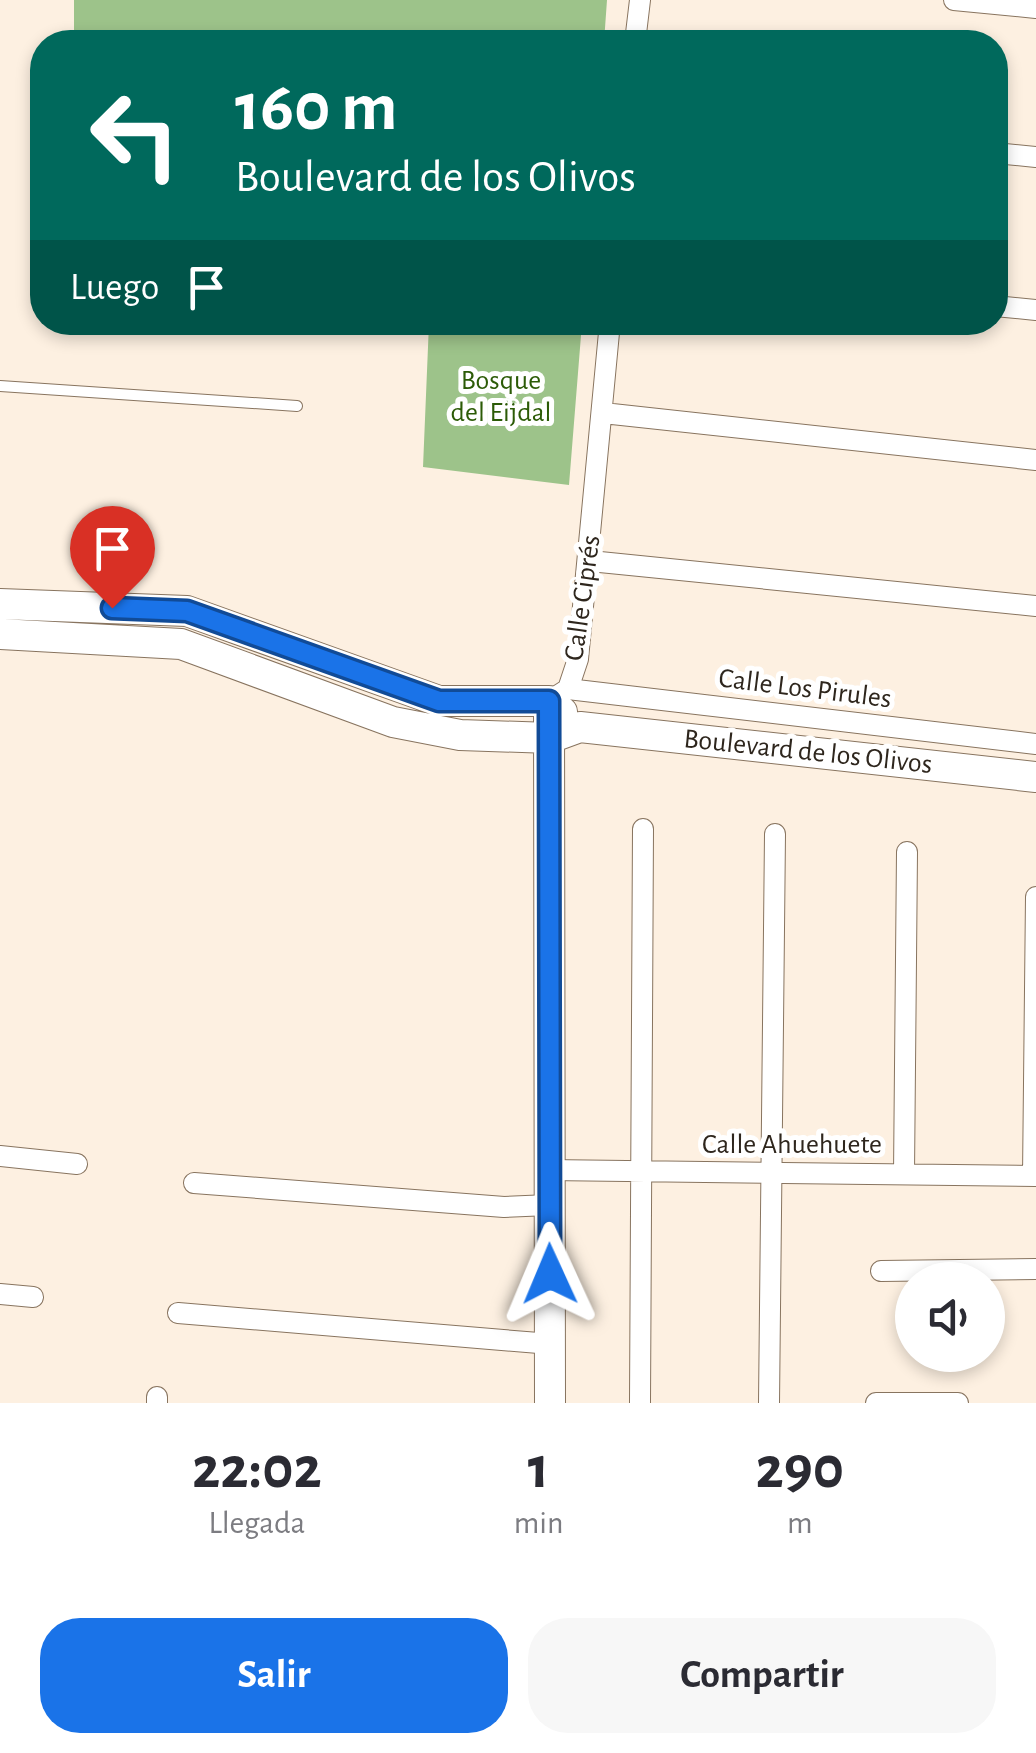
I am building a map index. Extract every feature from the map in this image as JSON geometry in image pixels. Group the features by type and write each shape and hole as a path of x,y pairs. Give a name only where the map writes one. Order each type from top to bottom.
{"street":[{"path":"637,30 640,0"},
{"path":"954,0 1036,8"},
{"path":"1008,154 1036,157"},
{"path":"1008,307 1036,310"},
{"name":"Calle Ciprés","path":"550,1403 550,738 558,695 578,659 609,335"},
{"path":"603,413 1036,460"},
{"path":"590,561 1036,606"},
{"path":"0,604 187,611 439,701 558,695 580,727"},
{"name":"Boulevard de los Olivos","path":"0,634 180,644 393,722 460,736 550,738 580,727 1036,777"},
{"name":"Calle Los Pirules","path":"558,695 1036,744"},
{"path":"640,1403 643,829"},
{"path":"769,1403 775,834"},
{"path":"904,1174 907,852"},
{"path":"1034,1176 1036,897"},
{"path":"0,1156 77,1164"},
{"name":"Calle Ahuehuete","path":"548,1170 1034,1176"},
{"path":"194,1183 504,1207 549,1205"},
{"path":"881,1272 1036,1270"},
{"path":"0,1294 33,1297"},
{"path":"178,1313 551,1344"},
{"path":"876,1403 958,1403"}],"lane":[{"path":"0,386 297,406"}],"green space":[{"path":"74,0 607,0 605,30 74,30"},
{"name":"Bosque del Eijdal","path":"428,335 581,335 569,485 423,467"}],"route":[{"path":"112,608 187,611 439,701 549,701 550,1274"}]}
